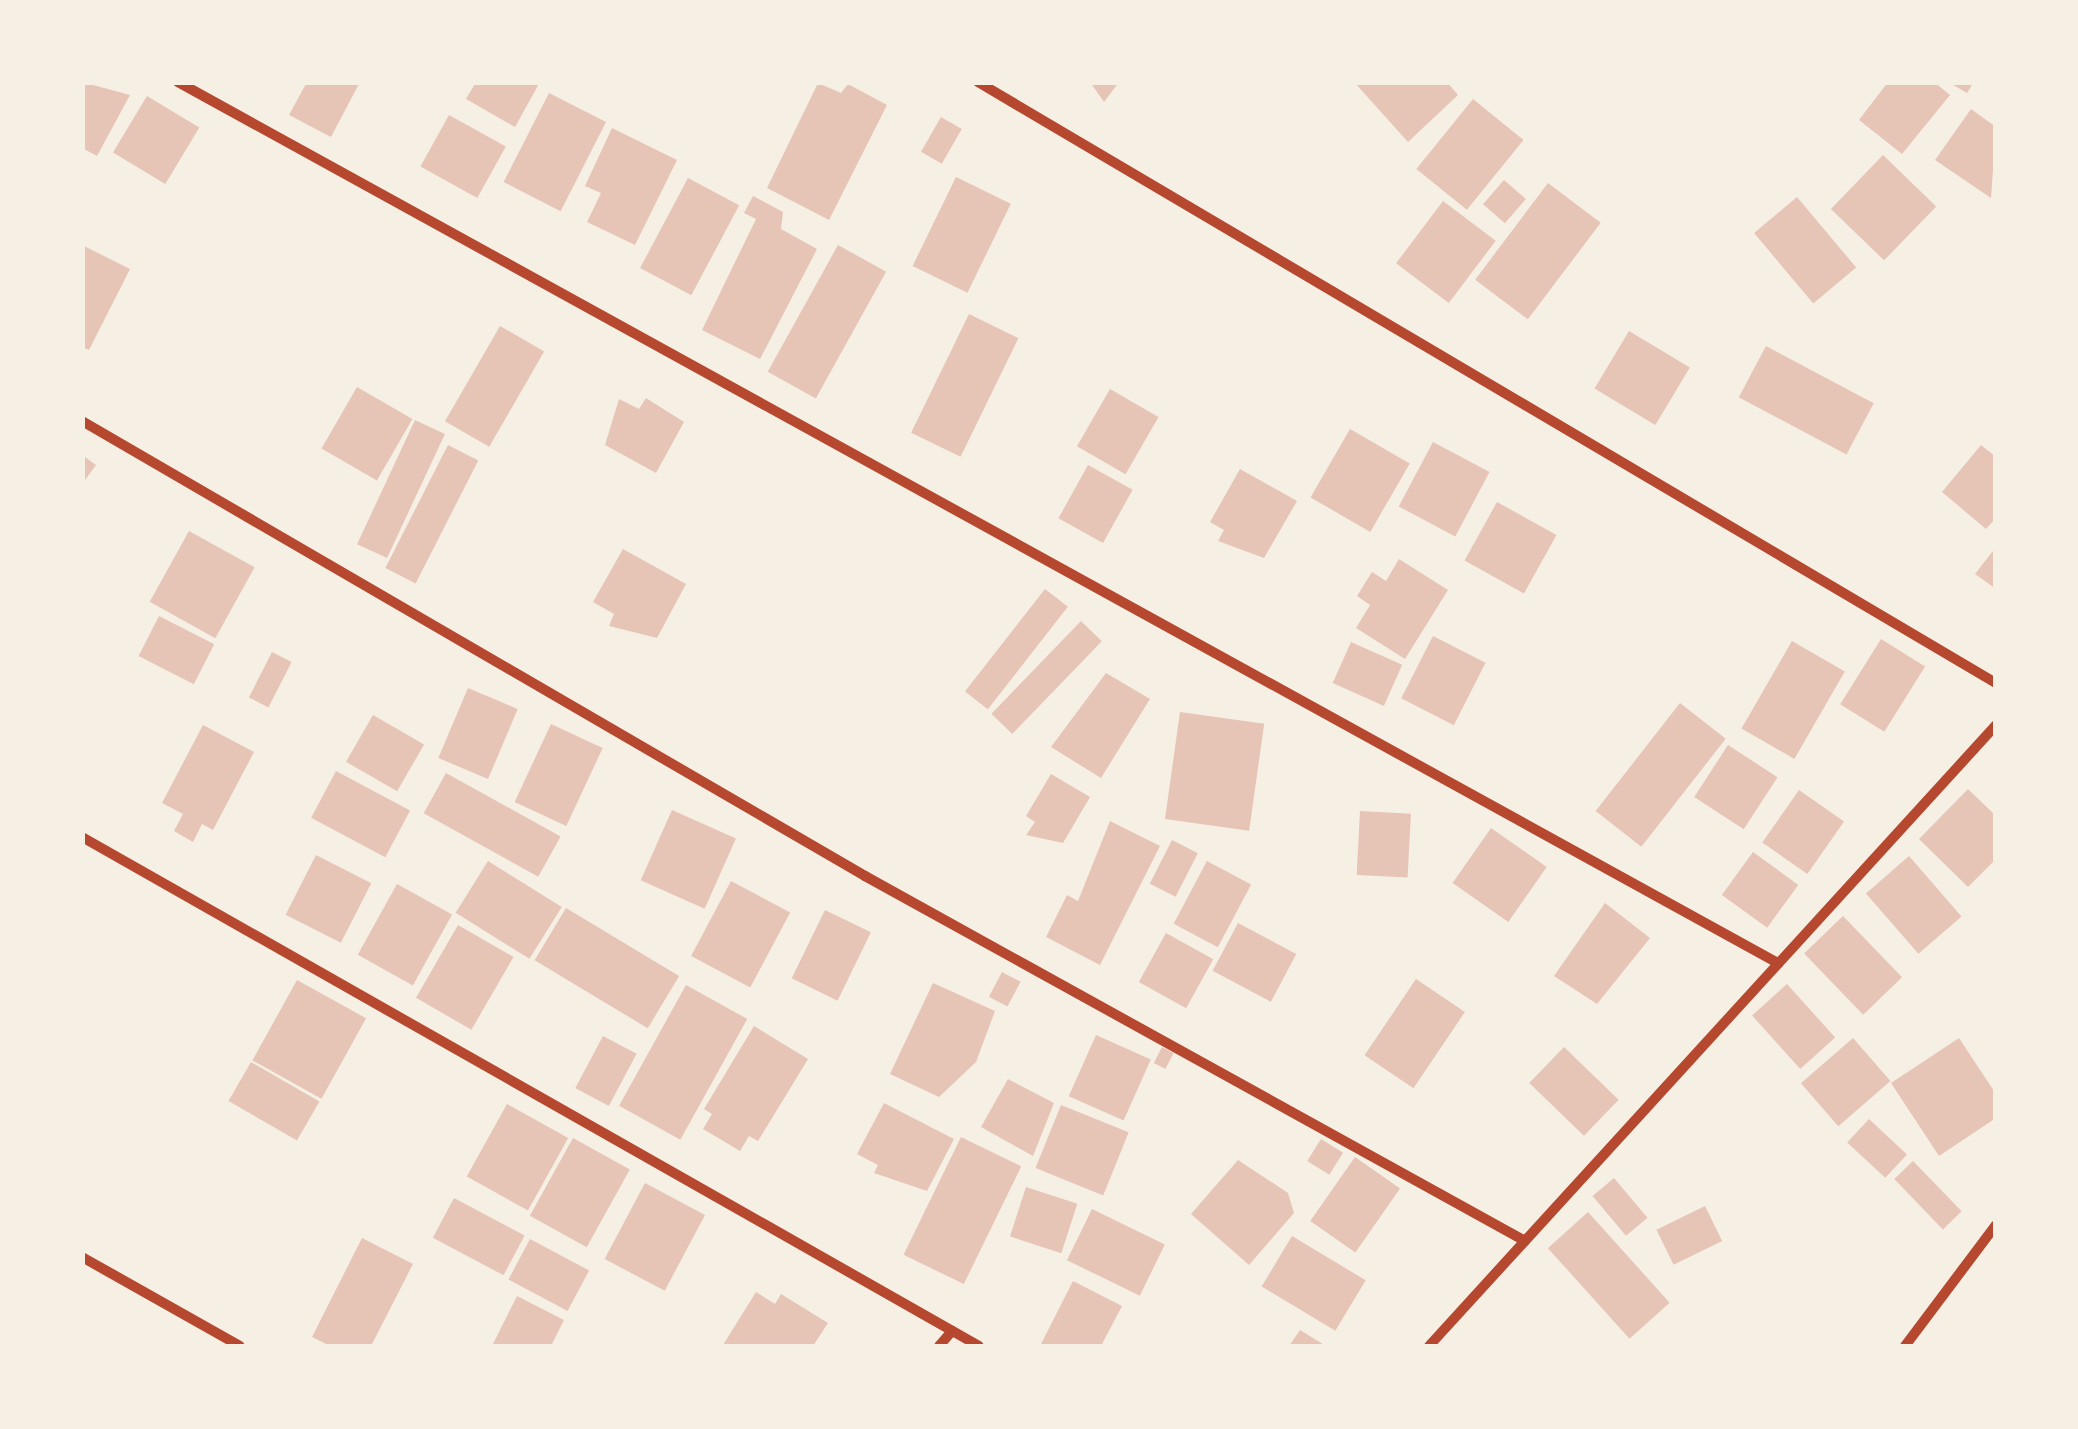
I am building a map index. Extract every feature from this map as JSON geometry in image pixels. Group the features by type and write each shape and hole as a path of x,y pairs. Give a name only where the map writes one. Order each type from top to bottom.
{"street":[{"path":"178,82 1778,963"},
{"path":"978,82 1996,682"},
{"path":"82,422 865,876 1525,1241"},
{"path":"1429,1346 1996,724"},
{"path":"82,837 979,1346"},
{"path":"1905,1346 1996,1225"},
{"path":"82,1257 240,1346"},
{"path":"939,1346 952,1331"}],"building":[{"path":"82,82 130,95 97,156 82,148"},
{"path":"307,82 360,82 331,137 289,115"},
{"path":"476,82 540,82 515,127 466,99"},
{"path":"1090,82 1119,82 1104,102"},
{"path":"1354,82 1447,82 1458,95 1408,142"},
{"path":"1888,82 1934,82 1950,95 1902,154 1859,120"},
{"path":"1948,82 1974,82 1967,93"},
{"path":"818,83 841,93 848,84 887,105 829,220 767,188"},
{"path":"549,93 606,122 561,211 504,182"},
{"path":"147,96 199,127 165,184 113,153"},
{"path":"1473,99 1524,140 1467,210 1416,169"},
{"path":"1971,109 1996,127 1991,198 1935,160"},
{"path":"449,115 506,147 477,198 420,167"},
{"path":"941,117 962,129 942,164 921,152"},
{"path":"612,128 677,160 635,245 587,222 601,193 585,186"},
{"path":"1883,155 1936,206 1884,260 1831,209"},
{"path":"956,177 1011,204 967,293 913,266"},
{"path":"688,178 739,205 691,295 640,268"},
{"path":"1504,180 1526,199 1505,223 1483,204"},
{"path":"1548,183 1601,223 1528,319 1475,280"},
{"path":"753,196 783,212 781,229 817,249 760,359 702,330 756,219 744,213"},
{"path":"1797,197 1856,267 1813,303 1754,233"},
{"path":"1443,201 1496,241 1449,303 1396,263"},
{"path":"82,245 130,269 89,350 82,347"},
{"path":"838,245 886,272 816,398 768,372"},
{"path":"969,314 1018,338 961,457 911,433"},
{"path":"500,326 544,352 489,447 445,421"},
{"path":"1629,331 1690,368 1655,425 1594,388"},
{"path":"1766,346 1874,403 1846,454 1739,397"},
{"path":"357,387 412,419 377,480 322,448"},
{"path":"1110,389 1158,417 1125,474 1077,446"},
{"path":"646,398 684,422 656,473 605,445 619,399 639,409"},
{"path":"415,420 445,434 387,558 357,544"},
{"path":"1350,429 1410,464 1370,532 1310,497"},
{"path":"1433,442 1490,472 1455,537 1399,506"},
{"path":"448,445 478,460 416,583 385,568"},
{"path":"1981,445 1996,457 1996,518 1986,529 1942,492"},
{"path":"82,455 96,465 82,484"},
{"path":"1088,465 1133,490 1103,543 1058,518"},
{"path":"1240,469 1297,501 1264,558 1218,541 1224,530 1210,522"},
{"path":"1497,502 1556,535 1524,594 1465,561"},
{"path":"189,531 255,567 215,638 150,602"},
{"path":"1996,547 1996,589 1975,574"},
{"path":"623,549 686,584 657,638 609,626 614,614 593,602"},
{"path":"1399,559 1448,590 1405,659 1356,628 1370,605 1357,596 1372,572 1386,581"},
{"path":"1045,589 1068,607 988,709 965,691"},
{"path":"159,616 214,644 194,684 139,656"},
{"path":"1081,621 1102,641 1012,734 991,714"},
{"path":"1433,636 1486,663 1454,725 1401,698"},
{"path":"1881,639 1925,667 1884,732 1840,704"},
{"path":"1792,641 1845,671 1794,759 1742,728"},
{"path":"1351,642 1402,665 1384,706 1333,683"},
{"path":"272,652 292,662 268,707 249,697"},
{"path":"1106,673 1150,699 1101,778 1051,747"},
{"path":"468,688 518,709 488,779 438,758"},
{"path":"1680,703 1726,739 1641,847 1596,811"},
{"path":"1180,712 1264,724 1249,831 1165,819"},
{"path":"373,715 424,744 397,791 346,762"},
{"path":"551,724 603,748 566,826 515,802"},
{"path":"203,725 254,752 213,830 202,824 193,842 174,831 183,814 162,803"},
{"path":"1728,745 1777,777 1744,829 1694,797"},
{"path":"336,771 410,810 385,857 311,818"},
{"path":"446,773 561,837 538,877 424,813"},
{"path":"1051,774 1090,797 1063,843 1026,835 1035,822 1026,816"},
{"path":"1968,789 1996,816 1996,859 1968,887 1919,839"},
{"path":"1799,790 1844,822 1807,874 1762,842"},
{"path":"672,810 736,838 705,909 641,880"},
{"path":"1360,811 1411,814 1408,878 1357,875"},
{"path":"1110,821 1160,846 1100,965 1046,937 1067,895 1078,901"},
{"path":"1491,828 1547,867 1508,922 1453,883"},
{"path":"1172,840 1198,853 1176,897 1150,884"},
{"path":"1753,852 1798,885 1767,928 1722,895"},
{"path":"316,855 371,883 341,943 286,915"},
{"path":"1909,856 1961,916 1918,954 1866,893"},
{"path":"488,861 562,907 529,959 456,913"},
{"path":"1207,861 1251,884 1218,947 1174,924"},
{"path":"731,881 790,912 750,988 691,956"},
{"path":"397,884 452,915 413,985 358,955"},
{"path":"1605,903 1650,938 1597,1004 1554,976"},
{"path":"566,908 679,976 648,1028 535,960"},
{"path":"825,910 871,932 838,1001 792,978"},
{"path":"1843,916 1902,977 1863,1015 1804,954"},
{"path":"1238,923 1296,954 1271,1002 1213,971"},
{"path":"458,925 513,957 471,1030 416,998"},
{"path":"1166,933 1213,959 1186,1008 1139,982"},
{"path":"1002,972 1021,982 1007,1007 989,997"},
{"path":"1416,979 1465,1012 1413,1088 1365,1055"},
{"path":"297,980 366,1018 321,1099 252,1060"},
{"path":"933,983 995,1011 976,1062 939,1097 890,1074"},
{"path":"1787,984 1835,1038 1800,1069 1752,1015"},
{"path":"686,985 747,1019 680,1140 619,1106"},
{"path":"754,1026 808,1059 758,1141 749,1136 740,1151 703,1129 712,1114 704,1109"},
{"path":"1096,1035 1151,1059 1124,1121 1069,1096"},
{"path":"603,1036 637,1054 609,1106 575,1088"},
{"path":"1853,1038 1890,1081 1838,1126 1801,1083"},
{"path":"1959,1038 1996,1094 1996,1118 1939,1156 1891,1083"},
{"path":"1162,1047 1174,1053 1165,1069 1154,1063"},
{"path":"1564,1047 1619,1100 1584,1136 1529,1083"},
{"path":"251,1062 319,1102 297,1140 228,1101"},
{"path":"1008,1079 1054,1103 1033,1156 981,1127"},
{"path":"884,1103 954,1139 927,1191 874,1173 878,1165 857,1154"},
{"path":"507,1104 568,1138 528,1211 467,1177"},
{"path":"1061,1105 1129,1132 1103,1195 1036,1168"},
{"path":"1869,1119 1907,1154 1885,1178 1847,1142"},
{"path":"961,1137 1021,1166 964,1284 904,1255"},
{"path":"573,1138 630,1170 587,1247 530,1216"},
{"path":"1321,1139 1343,1153 1329,1175 1307,1161"},
{"path":"1355,1157 1400,1189 1355,1252 1310,1221"},
{"path":"1238,1160 1288,1193 1294,1213 1249,1265 1191,1214"},
{"path":"1913,1161 1962,1211 1943,1229 1894,1179"},
{"path":"1614,1178 1647,1218 1626,1236 1593,1196"},
{"path":"645,1183 705,1215 665,1291 605,1259"},
{"path":"1026,1187 1077,1204 1061,1253 1010,1236"},
{"path":"454,1198 525,1236 504,1275 433,1238"},
{"path":"1705,1206 1722,1241 1674,1265 1656,1230"},
{"path":"1092,1209 1165,1245 1140,1296 1067,1260"},
{"path":"1588,1212 1670,1303 1630,1339 1548,1248"},
{"path":"1292,1236 1366,1280 1335,1331 1262,1287"},
{"path":"362,1238 413,1264 371,1346 330,1346 312,1337"},
{"path":"530,1239 589,1270 568,1311 508,1280"},
{"path":"1073,1281 1122,1306 1101,1346 1040,1346"},
{"path":"756,1292 775,1304 781,1294 828,1323 813,1346 723,1345"},
{"path":"517,1296 564,1320 551,1346 492,1346"},
{"path":"1300,1330 1326,1346 1289,1346"}]}
